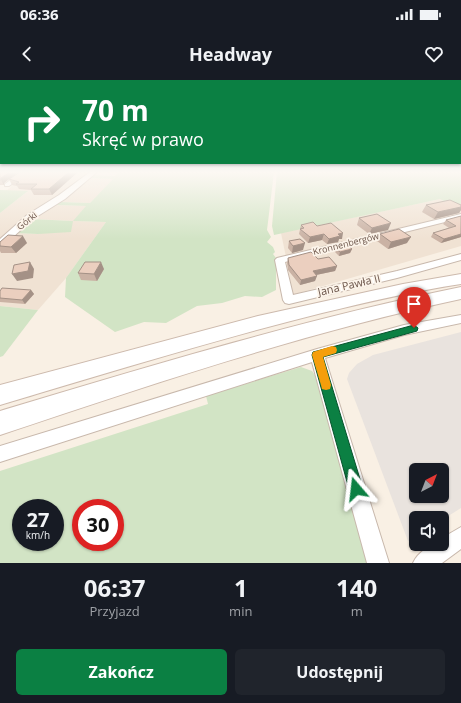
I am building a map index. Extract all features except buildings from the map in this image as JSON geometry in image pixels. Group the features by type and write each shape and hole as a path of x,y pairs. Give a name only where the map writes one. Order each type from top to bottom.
{"main road":[{"path":"0,395 209,335 296,313 400,290 461,279"},
{"path":"10,420 302,330 415,302 461,293"}],"street":[{"name":"Górki","path":"0,244 30,217 65,195"},
{"name":"Kronnenbergów","path":"289,300 286,294 280,260 460,216"},
{"name":"Jana Pawła II","path":"289,300 350,284 409,272 461,257"},
{"path":"0,454 317,355 404,330 461,319"},
{"path":"317,355 378,563"},
{"path":"424,563 461,537"}],"shaded area":[{"path":"24,195 61,195 23,218 24,219 0,241 0,213"},
{"path":"70,195 98,195 90,203 61,202"},
{"path":"440,199 461,210 461,214 286,257 281,233"},
{"path":"56,205 87,206 74,221 106,222 66,278 38,310 0,306 0,247 15,233 38,234 73,221 33,219"},
{"path":"461,218 461,246 292,295 287,260"},
{"path":"461,332 461,508 449,516 449,511 409,511 408,541 347,379 349,373 357,364 373,355"}],"green space":[{"path":"0,195 23,195 0,213"},
{"path":"98,195 271,195 267,230 271,237 267,242 273,247 275,252 273,254 276,258 276,290 262,297 245,296 222,303 197,306 166,323 144,322 115,332 65,297 66,278 106,222 73,221 86,206 56,205 61,202 90,203"},
{"path":"275,195 461,195 461,210 440,199 274,235 272,226"},
{"path":"31,219 73,221 71,232 38,234 15,233"},
{"path":"0,306 38,310 3,356 0,357"},
{"path":"301,367 312,371 317,378 371,563 0,563 0,471 208,404 206,396"}],"slow traffic":[{"path":"326,385 317,355 332,350"}],"route":[{"path":"356,489 317,355 414,328"}]}
